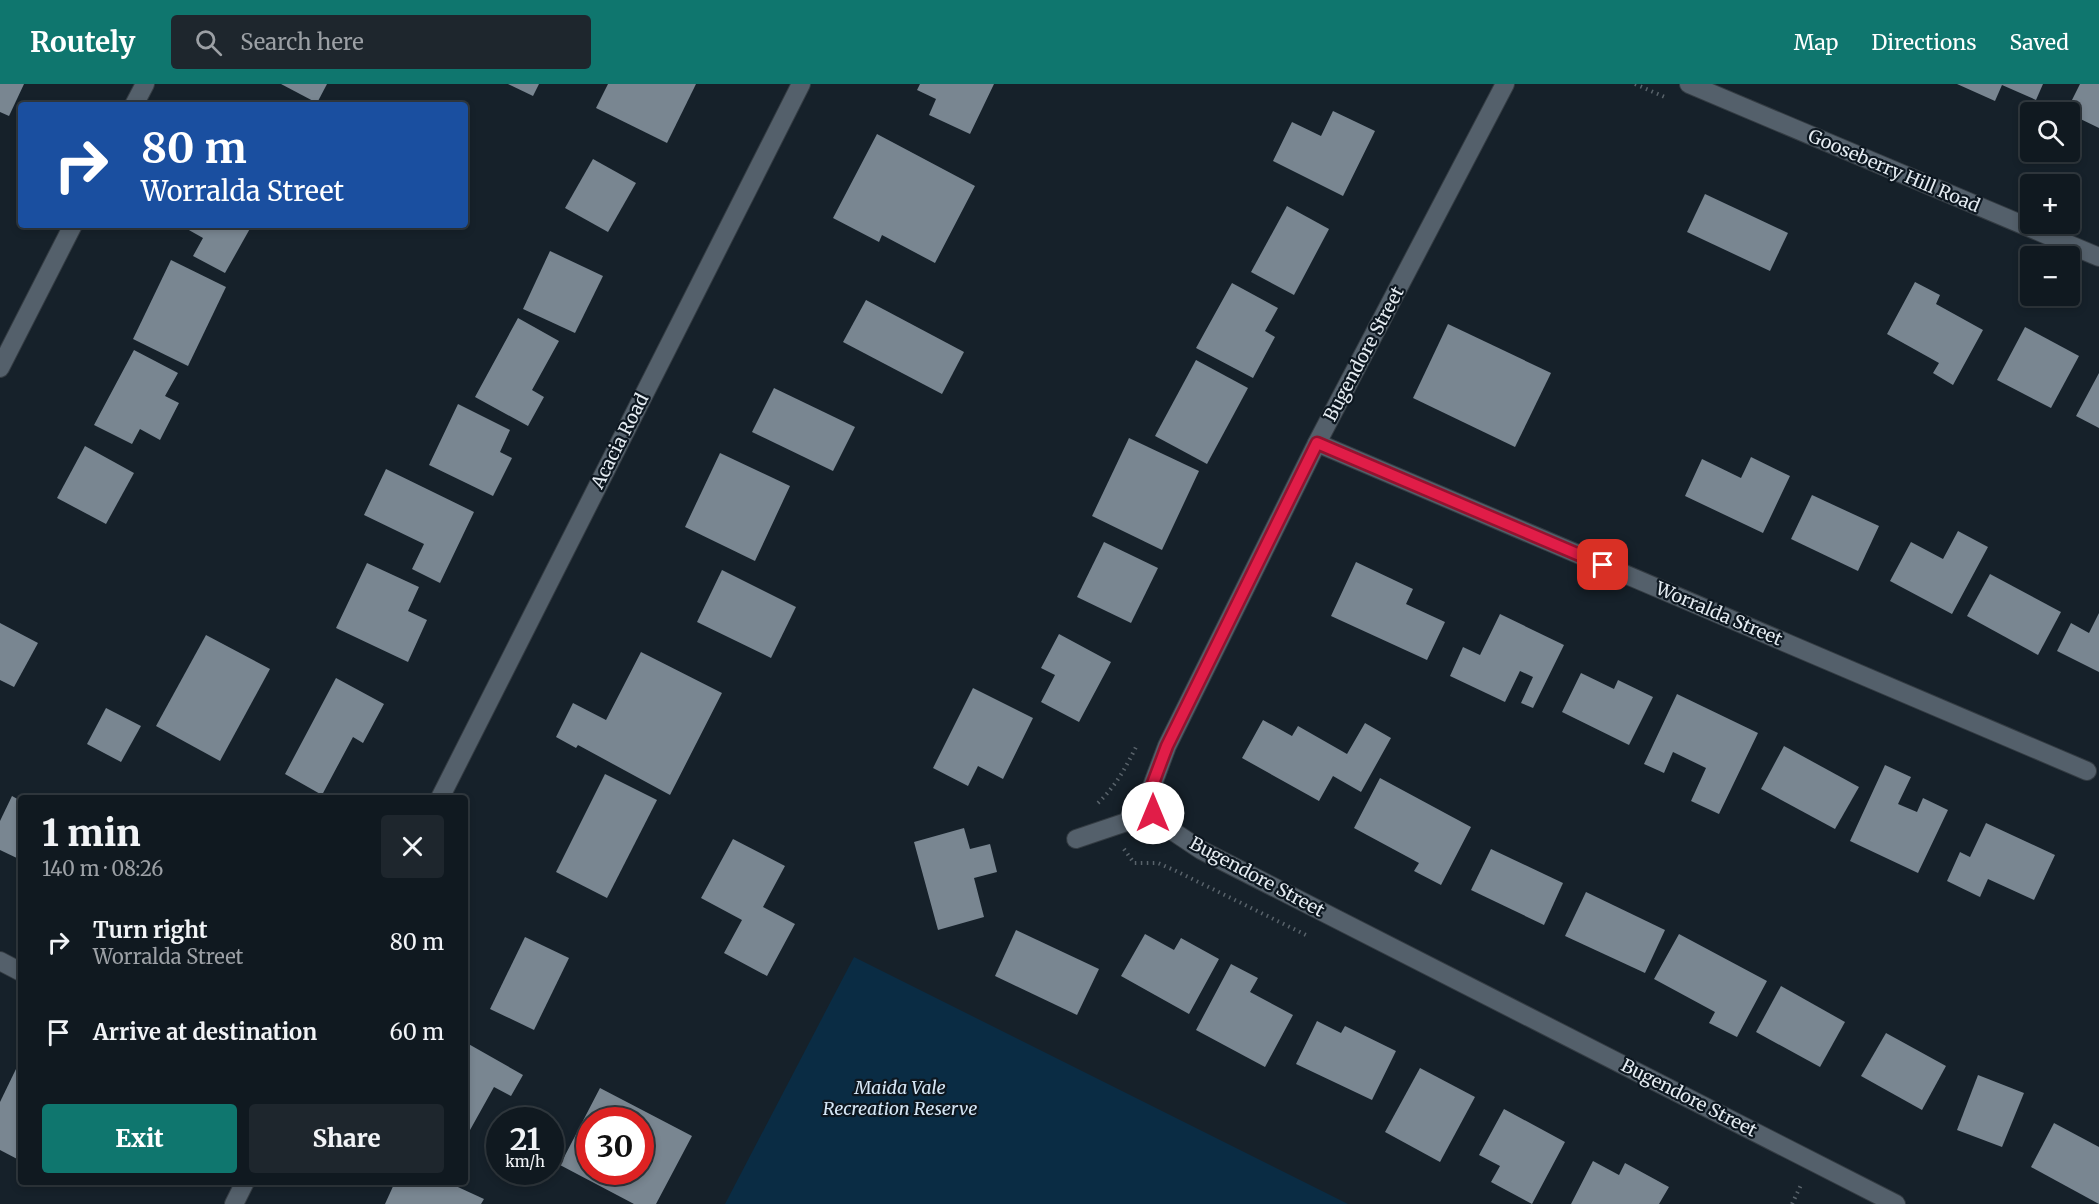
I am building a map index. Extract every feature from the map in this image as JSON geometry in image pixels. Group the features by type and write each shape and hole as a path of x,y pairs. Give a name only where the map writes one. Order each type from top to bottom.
{"street":[{"path":"136,102 145,84"},
{"name":"Acacia Road","path":"442,795 801,84"},
{"name":"Bugendore Street","path":"1505,84 1317,443 1167,746 1152,786 1153,813 1171,830 1201,850 1896,1204"},
{"name":"Gooseberry Hill Road","path":"1689,84 2099,257"},
{"path":"0,368 71,228"},
{"name":"Worralda Street","path":"1317,443 2087,771"},
{"path":"1076,839 1153,813"},
{"path":"0,961 18,970"},
{"path":"234,1204 244,1185"}],"path":[{"path":"1792,1204 1801,1185"}],"green space":[{"name":"Maida Vale Recreation Reserve","path":"854,957 1348,1204 725,1204"}],"building":[{"path":"0,84 24,84 9,116 0,112"},
{"path":"281,84 327,84 318,102"},
{"path":"508,84 539,84 533,96"},
{"path":"608,84 696,84 667,143 596,108"},
{"path":"920,84 994,84 970,134 929,115 936,99 917,90"},
{"path":"1957,84 2043,84 2036,100 2002,85 1995,101"},
{"path":"2080,84 2099,84 2099,128 2080,119 2080,102 2071,102"},
{"path":"1333,111 1375,131 1343,196 1273,161 1292,122 1321,136"},
{"path":"877,134 975,186 935,263 882,235 879,242 833,218"},
{"path":"593,159 636,183 608,232 565,208"},
{"path":"1705,194 1788,233 1770,271 1687,232"},
{"path":"1287,206 1329,229 1294,295 1251,272"},
{"path":"185,228 250,228 225,273 193,256 203,238"},
{"path":"550,251 603,276 575,333 523,309"},
{"path":"171,260 226,287 188,366 133,339"},
{"path":"1915,282 1940,295 1936,304 1983,330 1953,385 1933,373 1939,363 1887,334"},
{"path":"1232,283 1278,308 1265,331 1275,337 1253,378 1196,348"},
{"path":"866,300 964,352 942,394 843,342"},
{"path":"518,318 559,341 532,390 544,397 528,426 475,397"},
{"path":"1448,324 1551,373 1515,447 1413,398"},
{"path":"2025,327 2079,356 2051,408 1997,380"},
{"path":"134,350 178,373 165,396 179,403 160,440 140,429 132,444 94,425"},
{"path":"1196,360 1248,388 1207,464 1155,436"},
{"path":"2099,373 2099,428 2076,416"},
{"path":"774,388 855,427 833,471 752,432"},
{"path":"458,404 510,430 500,452 512,458 493,496 429,465"},
{"path":"1129,438 1199,471 1162,550 1092,516"},
{"path":"85,446 134,473 106,524 57,498"},
{"path":"720,453 790,486 755,561 685,527"},
{"path":"1751,457 1790,476 1763,533 1685,496 1702,459 1741,478"},
{"path":"386,469 474,512 440,583 412,569 424,544 364,515"},
{"path":"1812,495 1879,526 1858,571 1791,539"},
{"path":"1958,531 1988,547 1952,614 1890,581 1911,542 1943,559"},
{"path":"1104,542 1158,568 1131,623 1077,597"},
{"path":"1356,562 1413,589 1406,604 1445,622 1427,660 1331,616"},
{"path":"367,563 419,587 408,611 427,620 408,662 336,628"},
{"path":"722,570 796,607 771,658 697,622"},
{"path":"1990,574 2061,612 2038,655 1967,616"},
{"path":"2099,613 2099,672 2057,651 2071,623 2089,633"},
{"path":"1500,614 1564,645 1533,708 1521,703 1533,677 1520,671 1505,702 1450,676 1463,647 1480,655"},
{"path":"0,623 38,643 14,687 0,680"},
{"path":"1059,634 1111,662 1079,722 1041,702 1055,675 1041,668"},
{"path":"206,635 270,669 220,761 156,726"},
{"path":"641,652 722,693 670,795 578,745 576,748 556,737 573,703 606,720"},
{"path":"1581,673 1614,689 1618,680 1653,697 1629,745 1562,712"},
{"path":"336,678 384,704 363,743 353,737 322,795 285,774"},
{"path":"973,688 1033,718 1003,779 978,766 968,786 933,768"},
{"path":"1677,694 1758,733 1719,814 1691,801 1706,768 1673,752 1664,773 1644,764"},
{"path":"106,708 141,726 121,762 87,744"},
{"path":"1263,720 1292,736 1298,726 1347,754 1365,723 1391,738 1361,792 1333,776 1319,801 1242,758"},
{"path":"1784,746 1859,787 1835,829 1761,789"},
{"path":"1885,765 1911,777 1898,804 1917,812 1923,798 1948,810 1918,873 1850,841"},
{"path":"605,774 657,800 607,898 556,872"},
{"path":"1380,778 1471,827 1441,885 1414,871 1419,863 1354,828"},
{"path":"12,796 18,799 18,859 0,850 0,821"},
{"path":"1986,823 2055,855 2034,900 1988,879 1980,897 1947,881 1960,852 1970,857"},
{"path":"964,828 970,849 990,844 997,872 974,878 984,917 938,930 914,842"},
{"path":"733,839 785,866 763,907 795,924 767,976 724,953 742,920 701,898"},
{"path":"1491,849 1563,883 1544,925 1471,890"},
{"path":"1586,892 1665,930 1645,973 1565,936"},
{"path":"1016,930 1099,969 1077,1015 995,976"},
{"path":"1145,934 1174,950 1181,938 1219,959 1189,1014 1121,976"},
{"path":"1679,934 1767,981 1737,1037 1709,1023 1715,1012 1654,979"},
{"path":"525,937 569,958 534,1030 490,1009"},
{"path":"1231,964 1258,978 1250,992 1293,1015 1265,1067 1196,1030"},
{"path":"1781,986 1845,1022 1820,1067 1756,1032"},
{"path":"1317,1021 1341,1033 1345,1026 1396,1051 1372,1100 1296,1064"},
{"path":"1886,1033 1946,1066 1922,1110 1861,1076"},
{"path":"468,1044 523,1075 511,1096 494,1087 468,1134"},
{"path":"1420,1068 1475,1097 1440,1162 1385,1132"},
{"path":"16,1069 18,1070 18,1159 0,1150 0,1102"},
{"path":"1978,1075 2024,1093 2002,1147 1957,1130"},
{"path":"600,1088 636,1107 590,1107"},
{"path":"1504,1109 1565,1142 1532,1204 1491,1182 1500,1166 1479,1155"},
{"path":"654,1116 692,1136 656,1204 634,1204 598,1185 654,1185"},
{"path":"2054,1123 2099,1147 2099,1204 2031,1167"},
{"path":"576,1134 576,1173 564,1167 564,1157"},
{"path":"1593,1161 1619,1175 1625,1163 1669,1187 1659,1204 1571,1204"},
{"path":"394,1185 454,1185 484,1199 481,1204 385,1204"}],"route":[{"path":"1153,813 1152,786 1167,746 1317,443 1603,565"}]}
